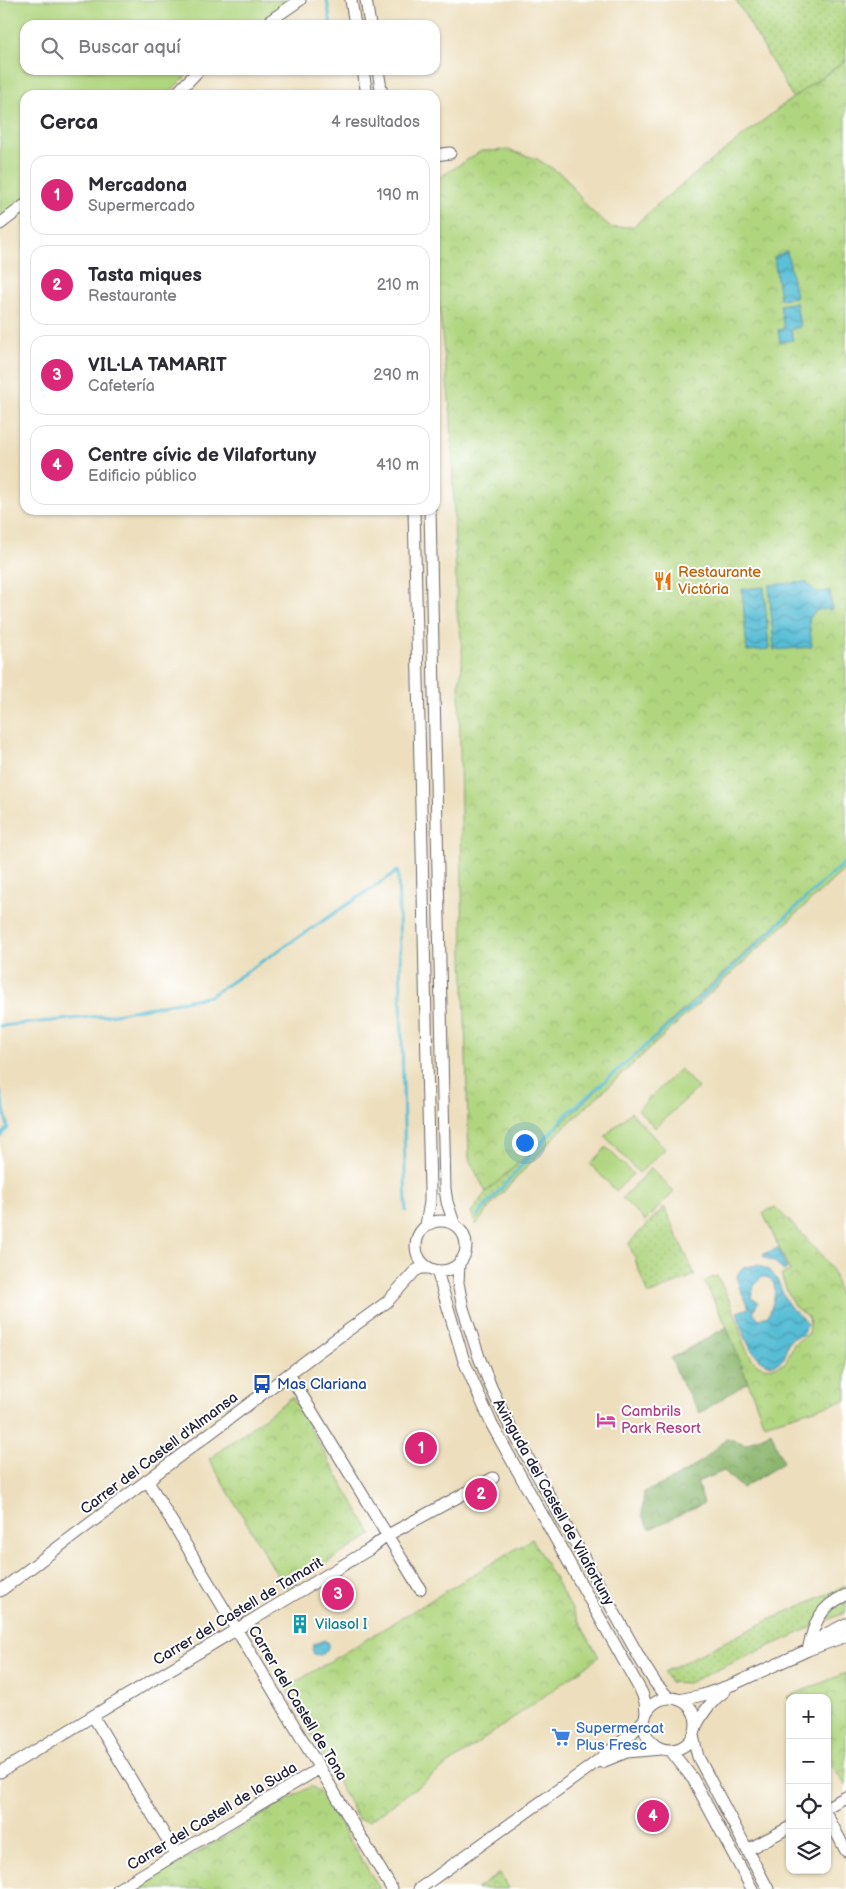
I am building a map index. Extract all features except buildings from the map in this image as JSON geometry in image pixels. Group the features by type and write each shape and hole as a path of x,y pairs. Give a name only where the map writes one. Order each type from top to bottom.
{"street":[{"path":"271,20 300,0"},
{"path":"351,0 354,20"},
{"path":"366,0 369,20"},
{"path":"180,90 194,75"},
{"path":"364,75 366,90"},
{"path":"379,75 381,90"},
{"path":"440,154 450,153"},
{"path":"0,224 20,209"},
{"path":"414,515 430,1190 426,1225"},
{"path":"430,515 445,1189 454,1223 462,1231 466,1242 465,1254 459,1264 449,1270 433,1270 418,1256 416,1245 418,1234 426,1225 436,1220 454,1223"},
{"name":"Carrer del Castell d'Almansa","path":"404,1281 416,1245"},
{"name":"Avinguda del Castell de Vilafortuny","path":"459,1264 458,1283 463,1308 479,1357 502,1410 642,1662 656,1684 674,1699"},
{"name":"Carrer del Castell d'Almansa","path":"0,1592 387,1302 404,1281 421,1268 433,1270"},
{"name":"Avinguda del Castell de Vilafortuny","path":"433,1270 464,1362 492,1424 642,1693 645,1702 645,1717"},
{"path":"290,1374 420,1589"},
{"name":"Carrer del Castell de Tamarit","path":"0,1772 370,1549 388,1535 493,1478"},
{"name":"Carrer del Castell de Tona","path":"147,1480 392,1889"},
{"path":"808,1650 814,1624 833,1601 846,1595"},
{"path":"808,1650 824,1635 846,1624"},
{"path":"419,1889 630,1736 656,1702 704,1695 845,1636"},
{"path":"587,1769 627,1752 666,1750 687,1745 704,1710 712,1700 734,1684"},
{"path":"674,1699 692,1710 698,1756 768,1889"},
{"path":"93,1716 176,1854"},
{"path":"645,1717 644,1726 647,1738 656,1747 666,1750 693,1779 752,1889"},
{"name":"Carrer del Castell de la Suda","path":"118,1889 320,1768"},
{"path":"831,1805 846,1797"},
{"path":"831,1823 846,1851"},
{"path":"747,1850 786,1829"}],"green space":[{"path":"0,0 297,0 264,20 20,20 20,75 187,75 172,90 20,90 20,205 0,222"},
{"path":"736,0 846,0 846,60 793,98"},
{"path":"846,60 846,860 486,1192 469,1159 463,955 459,682 462,648 457,615 451,418 440,315 440,177 481,151 508,150 537,159 564,176 589,209 612,228 634,226 659,203 787,102"},
{"path":"846,860 846,868 561,1130 493,1203 476,1225 471,1212 486,1192"},
{"path":"680,1069 698,1088 655,1128 638,1109"},
{"path":"631,1112 665,1149 639,1173 605,1136"},
{"path":"606,1147 633,1174 616,1191 590,1164"},
{"path":"651,1168 674,1192 645,1221 622,1198"},
{"path":"664,1207 695,1275 648,1295 629,1243"},
{"path":"775,1207 818,1251 830,1267 835,1279 844,1332 846,1400 764,1424 727,1327 704,1281 717,1276 729,1299 749,1355 755,1362 763,1367 773,1367 785,1363 794,1344 809,1333 810,1326 809,1318 795,1307 781,1275 790,1271 763,1213"},
{"path":"727,1327 748,1382 700,1413 681,1382 671,1358"},
{"path":"292,1397 372,1535 285,1588 209,1459"},
{"path":"771,1432 783,1463 742,1488 724,1471 697,1482 704,1503 650,1529 642,1515 644,1492 688,1470 708,1456 726,1438 746,1444"},
{"path":"532,1539 599,1657 369,1821 358,1819 286,1688"},
{"path":"846,1586 846,1612 688,1683 670,1682 664,1672 777,1616"},
{"path":"846,1673 846,1786 831,1764 831,1694 794,1694"},
{"path":"311,1786 319,1791 380,1889 135,1889"},
{"path":"500,1873 508,1889 476,1889"}],"water":[{"path":"787,251 796,297 780,299 774,257"},
{"path":"796,302 800,327 791,329 793,340 780,342 778,330 784,329 780,305"},
{"path":"806,582 816,592 830,591 832,609 816,610 809,619 812,647 774,650 769,585"},
{"path":"764,587 769,649 747,651 742,589"},
{"path":"778,1248 787,1269 783,1271 775,1262 765,1258 763,1254"},
{"path":"758,1265 772,1273 791,1308 808,1325 802,1335 789,1342 783,1359 771,1365 763,1362 752,1350 737,1312 749,1308 737,1280 741,1270","holes":["761,1277 768,1278 774,1286 774,1299 768,1316 759,1319 753,1312 758,1302 751,1298 754,1286"]},
{"path":"324,1640 329,1643 327,1650 321,1655 314,1654 312,1649 314,1644"}],"waterway":[{"path":"327,0 330,20"},
{"path":"478,1215 566,1115 695,1003 846,861"},
{"path":"0,1026 110,1015 210,996 398,871 406,1211"},
{"path":"0,1090 8,1128 0,1137"}],"place":[{"name":"Restaurante Victória","path":"663,581"},
{"name":"Mas Clariana","path":"262,1384"},
{"name":"Cambrils Park Resort","path":"606,1420"},
{"name":"Mercadona","path":"421,1448"},
{"name":"Tasta miques","path":"481,1494"},
{"name":"VIL·LA TAMARIT","path":"338,1594"},
{"name":"Vilasol I","path":"300,1624"},
{"name":"Supermercat Plus Fresc","path":"561,1737"},
{"name":"Centre cívic de Vilafortuny","path":"653,1816"}]}
